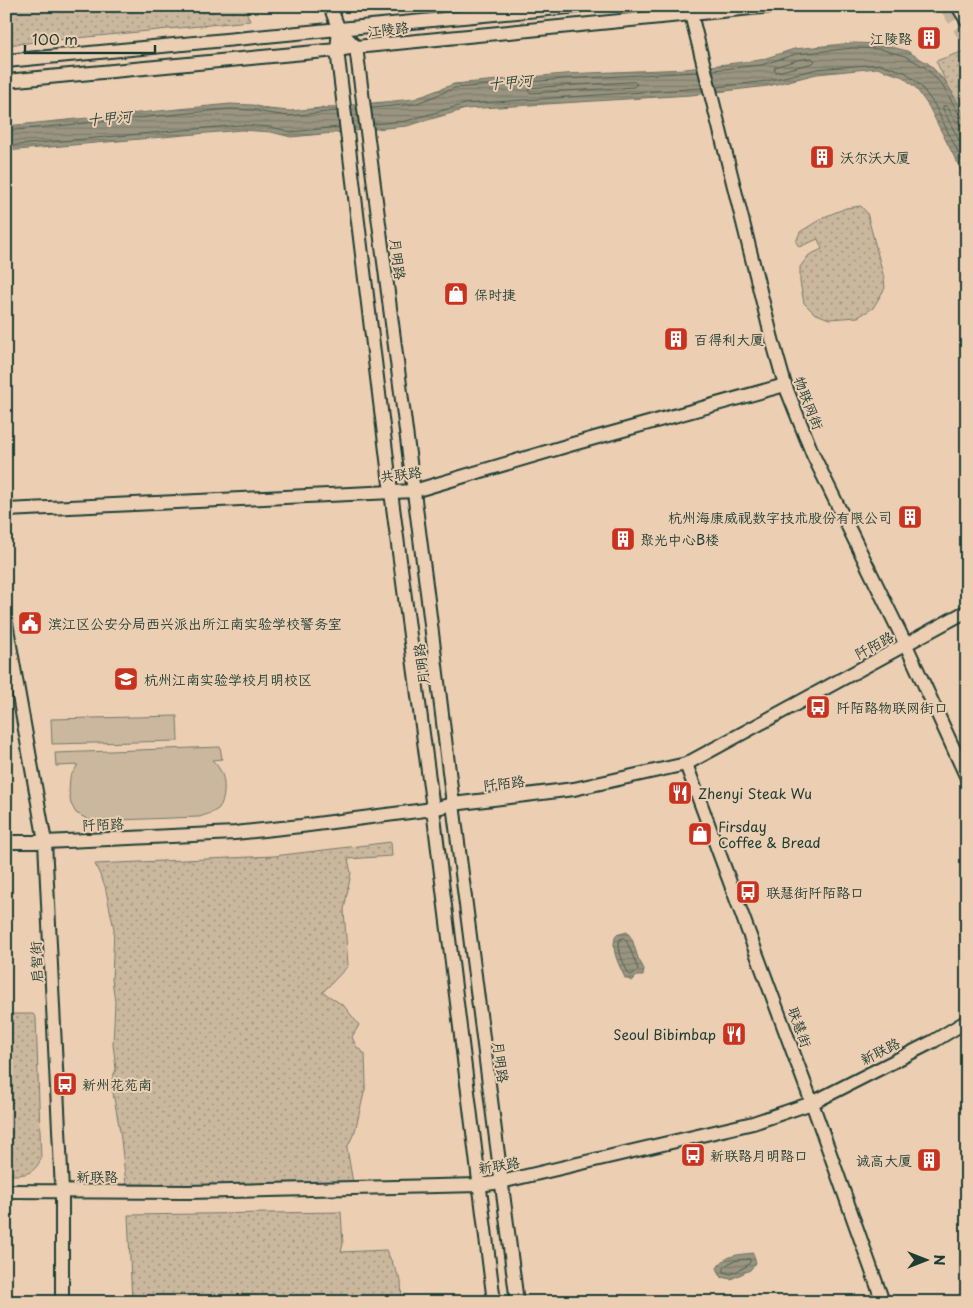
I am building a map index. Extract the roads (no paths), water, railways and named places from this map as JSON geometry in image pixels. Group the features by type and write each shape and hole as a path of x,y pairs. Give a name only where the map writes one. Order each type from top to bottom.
{"main road":[{"path":"959,6 967,19"}],"street":[{"name":"月明路","path":"330,6 339,30 338,50 343,95 391,492 433,809 494,1302"},
{"name":"江陵路","path":"6,61 579,6"},
{"name":"江陵路","path":"6,81 773,6"},
{"name":"物联网街","path":"691,14 785,385 813,455 906,645 967,778"},
{"name":"月明路","path":"339,30 356,47 517,1302"},
{"name":"共联路","path":"6,510 414,491 785,385"},
{"name":"阡陌路","path":"6,842 45,842 235,833 301,826 574,789 686,764 967,611"},
{"name":"启智街","path":"6,623 45,842 62,1191 62,1302"},
{"name":"联慧街","path":"686,764 884,1302"},
{"name":"新联路","path":"6,1191 189,1192 479,1185 501,1182 753,1123 812,1103 934,1041 967,1021"}],"water":[{"name":"十甲河","path":"853,43 881,44 907,51 929,64 946,82 967,119 967,182 929,107 916,88 903,77 877,68 817,74 768,86 691,95 466,109 407,126 291,137 271,132 241,130 6,151 6,126 230,104 253,105 268,109 290,111 414,99 454,84 564,74 685,69 760,60 794,49"},
{"path":"627,932 632,939 644,969 643,976 637,976 632,981 625,978 616,957 614,946 616,935"},
{"path":"753,1253 756,1263 750,1270 731,1279 721,1277 717,1268 724,1260 733,1256"}],"tunnel":[{"path":"947,6 967,37"}],"place":[{"name":"江陵路","path":"929,38"},
{"name":"沃尔沃大厦","path":"822,157"},
{"name":"保时捷","path":"456,294"},
{"name":"百得利大厦","path":"676,339"},
{"name":"杭州海康威视数字技术股份有限公司","path":"910,517"},
{"name":"聚光中心B楼","path":"623,539"},
{"name":"滨江区公安分局西兴派出所江南实验学校警务室","path":"30,623"},
{"name":"杭州江南实验学校月明校区","path":"126,679"},
{"name":"阡陌路物联网街口","path":"818,707"},
{"name":"Zhenyi Steak Wu","path":"680,793"},
{"name":"Firsday Coffee & Bread","path":"700,834"},
{"name":"联慧街阡陌路口","path":"748,892"},
{"name":"Seoul Bibimbap","path":"734,1034"},
{"name":"新州花苑南","path":"65,1084"},
{"name":"新联路月明路口","path":"693,1155"},
{"name":"诚高大厦","path":"929,1160"}]}
